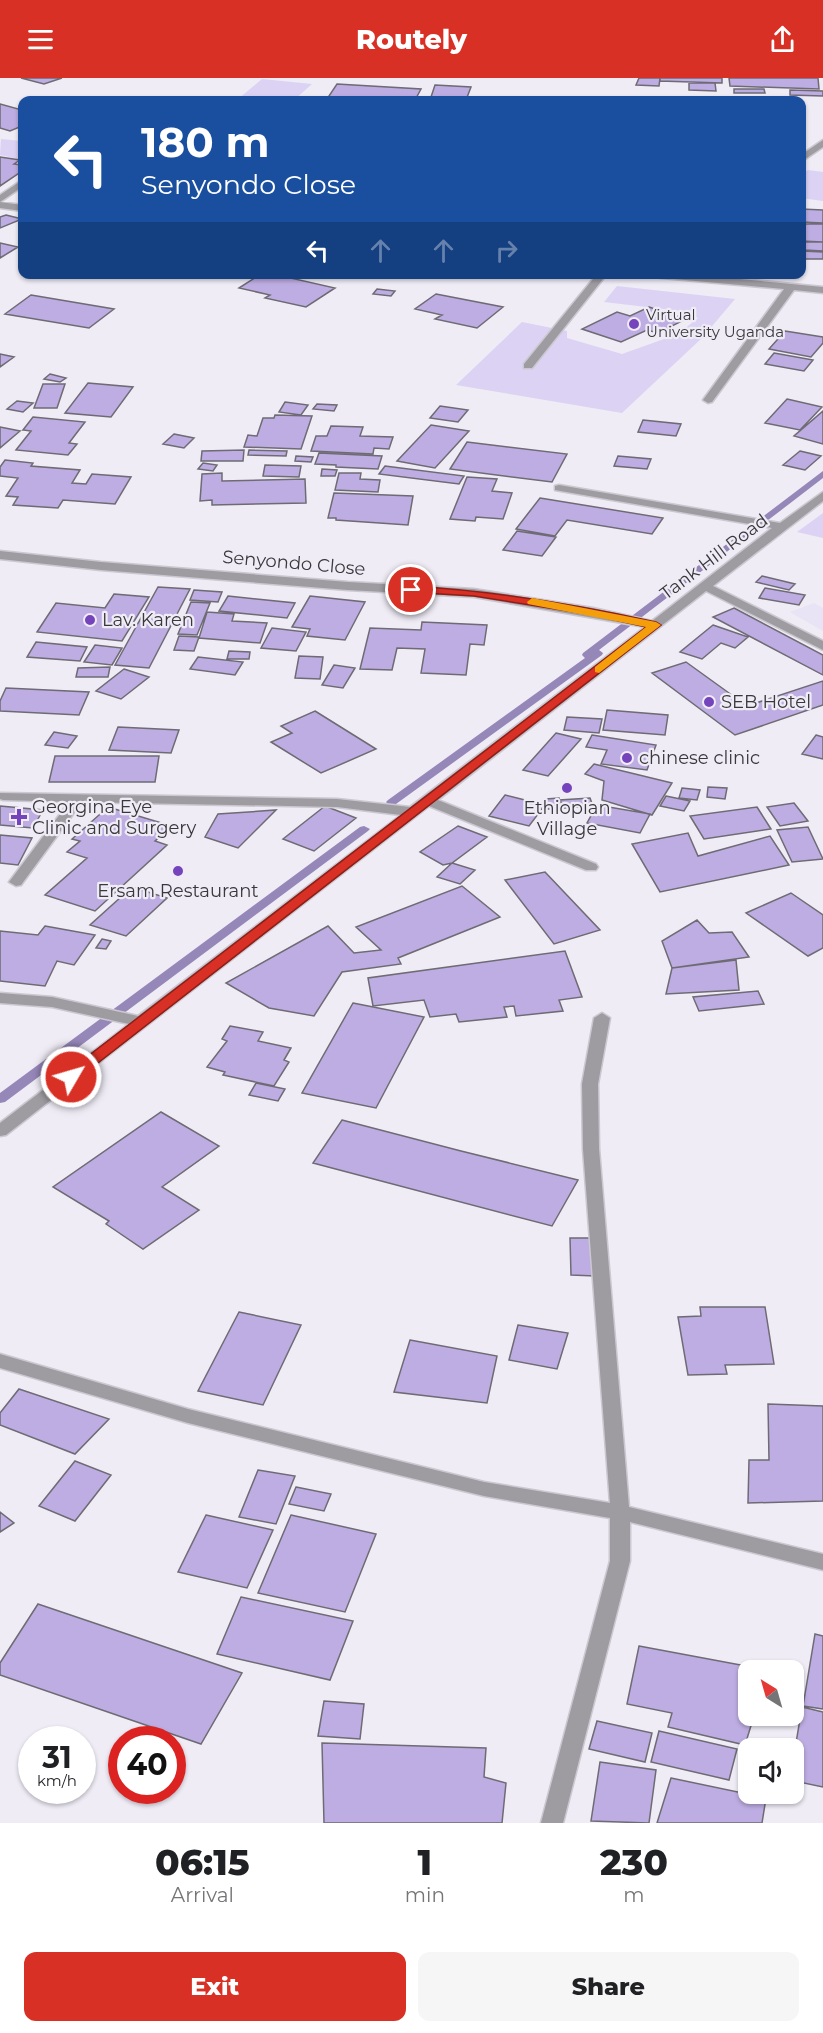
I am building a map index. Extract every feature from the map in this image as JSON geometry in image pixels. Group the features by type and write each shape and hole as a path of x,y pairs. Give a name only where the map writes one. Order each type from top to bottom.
{"street":[{"path":"806,155 823,143"},
{"path":"0,199 18,186"},
{"path":"0,205 18,207"},
{"path":"528,366 599,279"},
{"path":"708,279 823,290"},
{"path":"708,400 791,287"},
{"path":"559,488 784,527"},
{"name":"Tank Hill Road","path":"0,1131 823,495"},
{"name":"Senyondo Close","path":"0,555 101,567 474,593 593,612 656,625"},
{"path":"705,586 823,646"},
{"path":"3,796 337,803 414,812"},
{"path":"16,882 79,798"},
{"path":"429,801 591,867"},
{"path":"0,998 52,1002 142,1022"},
{"path":"552,1823 620,1561 620,1512 591,1149 590,1084 602,1018"},
{"path":"0,1361 188,1416 484,1489 620,1512 823,1562"}],"shaded area":[{"path":"262,79 312,84 298,96 242,96"},
{"path":"1,139 18,141 18,159 0,155"},
{"path":"806,171 823,172 823,201 806,199"},
{"path":"617,286 735,299 702,338 622,413 456,385 522,322 567,331 567,338 622,354 678,334 698,318 681,311 604,302"},
{"path":"823,513 823,538 797,532"},
{"path":"814,603 823,608 823,631 790,612"}],"building":[{"path":"21,78 62,78 44,84"},
{"path":"639,78 660,78 659,86 636,85"},
{"path":"660,78 722,78 722,83 660,81"},
{"path":"729,78 818,78 819,89 730,86"},
{"path":"689,83 715,83 716,91 689,90"},
{"path":"337,84 421,89 417,96 329,96"},
{"path":"435,85 471,87 468,96 431,96"},
{"path":"734,89 764,89 765,93 734,93"},
{"path":"790,90 823,91 823,96 790,95"},
{"path":"0,104 18,109 18,128 10,131 0,128"},
{"path":"0,157 18,160 14,164 18,164 18,174 0,186"},
{"path":"806,209 823,210 823,223 806,222"},
{"path":"6,215 18,218 18,221 0,228 0,217"},
{"path":"806,224 823,224 823,242 806,241"},
{"path":"806,242 823,242 823,251 806,250"},
{"path":"0,243 18,247 0,258"},
{"path":"806,251 823,252 823,259 806,259"},
{"path":"253,279 295,279 335,288 306,307 265,298 270,295 239,288"},
{"path":"377,289 395,291 391,296 373,294"},
{"path":"436,294 503,307 477,328 435,319 442,315 415,309"},
{"path":"31,295 114,309 89,328 5,314"},
{"name":"Virtual University Uganda","path":"649,307 686,319 658,333 647,330 621,342 582,329 617,312 630,316"},
{"path":"785,331 823,337 823,343 811,357 769,349"},
{"path":"774,353 813,360 804,371 765,364"},
{"path":"0,354 14,357 0,367"},
{"path":"50,374 66,378 60,382 44,379"},
{"path":"88,383 133,387 111,417 65,413"},
{"path":"43,384 65,384 57,408 34,408"},
{"path":"787,399 822,407 800,430 765,423"},
{"path":"17,401 33,403 23,412 7,409"},
{"path":"285,402 308,405 301,415 279,412"},
{"path":"317,404 337,405 334,411 313,409"},
{"path":"440,406 468,410 458,422 430,418"},
{"path":"823,411 823,444 794,436"},
{"path":"275,415 312,416 301,449 244,447 248,435 257,436 263,418 274,418"},
{"path":"33,417 85,422 69,443 77,444 68,455 16,450 31,431 23,430"},
{"path":"643,420 681,424 676,436 638,432"},
{"path":"431,425 469,431 435,468 397,461"},
{"path":"331,426 363,427 360,436 393,437 389,449 374,448 373,454 311,451 316,436 327,436"},
{"path":"0,427 20,431 0,448"},
{"path":"174,434 194,438 184,448 163,444"},
{"path":"467,442 567,454 552,482 450,469"},
{"path":"244,450 243,461 201,461 202,451"},
{"path":"249,450 287,451 286,456 248,455"},
{"path":"800,451 821,456 805,470 783,465"},
{"path":"319,453 382,456 378,469 336,467 336,465 315,464"},
{"path":"296,456 313,457 311,462 295,461"},
{"path":"618,456 651,459 647,469 614,466"},
{"path":"5,460 33,463 31,466 80,470 72,483 86,484 92,474 131,477 115,504 63,500 58,508 13,505 18,497 6,496 18,478 0,476 0,467"},
{"path":"203,463 217,465 213,471 198,469"},
{"path":"265,465 301,466 299,477 263,476"},
{"path":"385,466 464,476 459,484 379,474"},
{"path":"322,469 337,470 335,476 321,476"},
{"path":"222,473 222,481 305,479 306,503 212,505 212,500 200,501 202,474"},
{"path":"339,473 361,473 360,479 380,480 378,492 335,490"},
{"path":"467,477 497,479 492,491 512,493 503,519 476,517 475,521 450,519"},
{"path":"334,493 413,496 408,525 328,518"},
{"path":"540,498 663,518 652,534 567,520 555,536 516,529"},
{"path":"517,531 556,537 542,556 503,550"},
{"path":"762,576 795,584 789,590 756,582"},
{"path":"158,587 190,589 149,668 115,665"},
{"path":"765,588 805,595 799,605 759,598"},
{"path":"194,590 222,592 218,602 190,600"},
{"name":"Lav. Karen","path":"114,594 149,597 122,641 37,632 56,603 105,608"},
{"path":"228,596 295,603 287,618 219,611"},
{"path":"310,596 365,602 345,640 307,636 310,629 292,627"},
{"path":"191,602 210,603 197,635 178,634"},
{"path":"734,608 823,655 823,675 713,617"},
{"path":"207,612 234,614 232,621 267,623 260,643 199,638"},
{"path":"422,622 487,625 484,645 470,644 466,675 421,673 425,649 397,648 392,670 360,669 370,628 421,630"},
{"path":"713,625 748,637 735,648 721,643 702,659 680,652"},
{"path":"272,628 306,632 296,651 261,648"},
{"path":"179,636 199,637 194,651 174,650"},
{"path":"36,642 87,647 80,661 27,657"},
{"path":"95,645 122,648 112,665 84,662"},
{"path":"229,651 250,652 249,659 227,659"},
{"path":"299,656 323,657 320,679 295,678"},
{"path":"198,657 243,662 235,675 190,669"},
{"name":"SEB Hotel","path":"686,662 747,706 823,681 823,705 735,735 652,673"},
{"path":"334,665 355,668 343,688 322,685"},
{"path":"110,667 108,677 76,677 78,668"},
{"path":"124,669 149,677 121,699 96,691"},
{"path":"6,688 89,692 79,715 0,711 0,701"},
{"path":"607,710 668,715 665,735 603,730"},
{"path":"315,711 376,749 321,773 271,742 292,733 281,726"},
{"path":"567,717 602,719 599,733 564,730"},
{"path":"118,727 179,730 171,753 109,750"},
{"path":"54,732 77,736 68,748 45,745"},
{"path":"556,733 581,739 548,776 523,770"},
{"name":"chinese clinic","path":"592,735 656,745 647,770 601,764 607,750 586,747"},
{"path":"816,735 823,737 823,759 802,754"},
{"path":"55,756 159,756 155,782 49,782"},
{"path":"594,764 672,783 652,815 602,800 604,781 585,774"},
{"path":"708,787 727,788 725,799 707,797"},
{"path":"682,788 700,790 697,800 679,798"},
{"path":"505,795 545,805 529,826 489,816"},
{"path":"666,796 690,801 684,811 660,806"},
{"path":"559,798 560,809 547,809 546,799"},
{"path":"590,798 593,806 564,808 560,800"},
{"path":"794,803 808,821 780,826 767,807"},
{"path":"597,805 650,814 640,833 587,823"},
{"name":"Georgina Eye Clinic and Surgery","path":"0,806 43,810 33,828 0,825"},
{"path":"325,806 356,818 314,851 283,839"},
{"path":"108,807 172,826 155,841 167,845 95,911 45,895 87,858 67,852 80,841 72,839"},
{"path":"757,807 771,829 704,839 690,816"},
{"path":"276,810 238,848 205,837 218,814"},
{"path":"458,826 487,837 452,863 443,865 420,852"},
{"path":"808,827 823,859 792,862 777,830"},
{"path":"688,833 698,856 770,836 789,865 660,892 632,844"},
{"name":"Georgina Eye Clinic and Surgery","path":"0,835 32,838 18,865 0,863"},
{"path":"452,863 475,870 460,884 437,877"},
{"path":"545,872 600,930 554,944 505,880"},
{"path":"462,886 500,917 398,958 401,964 342,972 314,1016 269,1008 226,983 328,926 354,953 381,950 356,927"},
{"path":"132,887 167,898 126,936 90,925"},
{"path":"791,893 823,915 823,948 808,956 746,913"},
{"path":"697,920 709,933 732,932 749,957 672,968 662,941"},
{"path":"45,926 95,935 74,965 57,961 45,986 0,981 0,931 38,935"},
{"path":"102,939 111,941 106,949 96,948"},
{"path":"565,951 582,997 559,1000 563,1011 516,1016 514,1006 504,1007 507,1017 459,1022 456,1014 430,1017 424,1000 373,1006 368,978"},
{"path":"736,960 739,990 666,994 672,968"},
{"path":"758,991 764,1004 699,1011 693,997"},
{"path":"353,1003 424,1017 376,1108 302,1093"},
{"path":"230,1026 263,1032 258,1041 291,1048 284,1060 289,1062 274,1086 223,1075 225,1072 207,1067 227,1041 222,1039"},
{"path":"256,1083 285,1089 278,1101 249,1095"},
{"path":"161,1112 219,1146 162,1187 199,1210 143,1249 106,1224 109,1221 53,1187"},
{"path":"342,1120 578,1180 552,1226 313,1163"},
{"path":"570,1238 594,1238 595,1276 571,1275"},
{"path":"700,1307 765,1307 774,1364 725,1365 727,1374 688,1375 678,1317 701,1316"},
{"path":"239,1312 301,1325 263,1405 198,1391"},
{"path":"518,1325 568,1333 557,1369 509,1360"},
{"path":"410,1340 497,1356 487,1403 394,1392"},
{"path":"19,1389 109,1419 75,1454 0,1425 0,1413"},
{"path":"768,1404 823,1406 823,1501 748,1503 749,1460 769,1460"},
{"path":"75,1461 111,1475 75,1521 39,1506"},
{"path":"258,1470 295,1476 276,1524 239,1517"},
{"path":"296,1487 331,1494 324,1511 289,1504"},
{"path":"0,1512 14,1523 0,1532"},
{"path":"206,1515 273,1530 247,1588 178,1572"},
{"path":"291,1515 376,1534 345,1612 258,1593"},
{"path":"241,1597 353,1621 330,1680 217,1654"},
{"path":"38,1604 242,1673 201,1744 186,1739 186,1726 149,1726 0,1675 0,1663"},
{"path":"815,1634 823,1636 823,1709 804,1706"},
{"path":"639,1646 738,1665 738,1726 751,1726 747,1738 738,1738 738,1743 668,1727 672,1713 627,1704"},
{"path":"324,1701 364,1704 360,1739 318,1736"},
{"path":"804,1707 823,1712 823,1787 804,1783 804,1738 797,1738 799,1726 804,1726"},
{"path":"597,1721 652,1733 645,1762 589,1749"},
{"path":"659,1731 737,1749 729,1780 651,1762"},
{"path":"322,1743 486,1748 484,1777 506,1783 502,1823 324,1823"},
{"path":"600,1762 656,1770 649,1823 591,1821"},
{"path":"671,1778 738,1792 738,1804 765,1804 762,1823 657,1823"}],"waterway":[{"path":"587,655 823,474"},
{"path":"392,802 598,653"},
{"path":"0,1099 364,829"}],"slow traffic":[{"path":"532,602 656,625 599,669"}],"place":[{"name":"Virtual University Uganda","path":"634,324"},
{"name":"Lav. Karen","path":"90,620"},
{"name":"SEB Hotel","path":"709,702"},
{"name":"chinese clinic","path":"627,758"},
{"name":"Ethiopian Village","path":"567,788"},
{"name":"Georgina Eye Clinic and Surgery","path":"19,817"},
{"name":"Ersam Restaurant","path":"178,871"}],"route":[{"path":"71,1077 656,625 544,603 474,593 411,590"}]}
